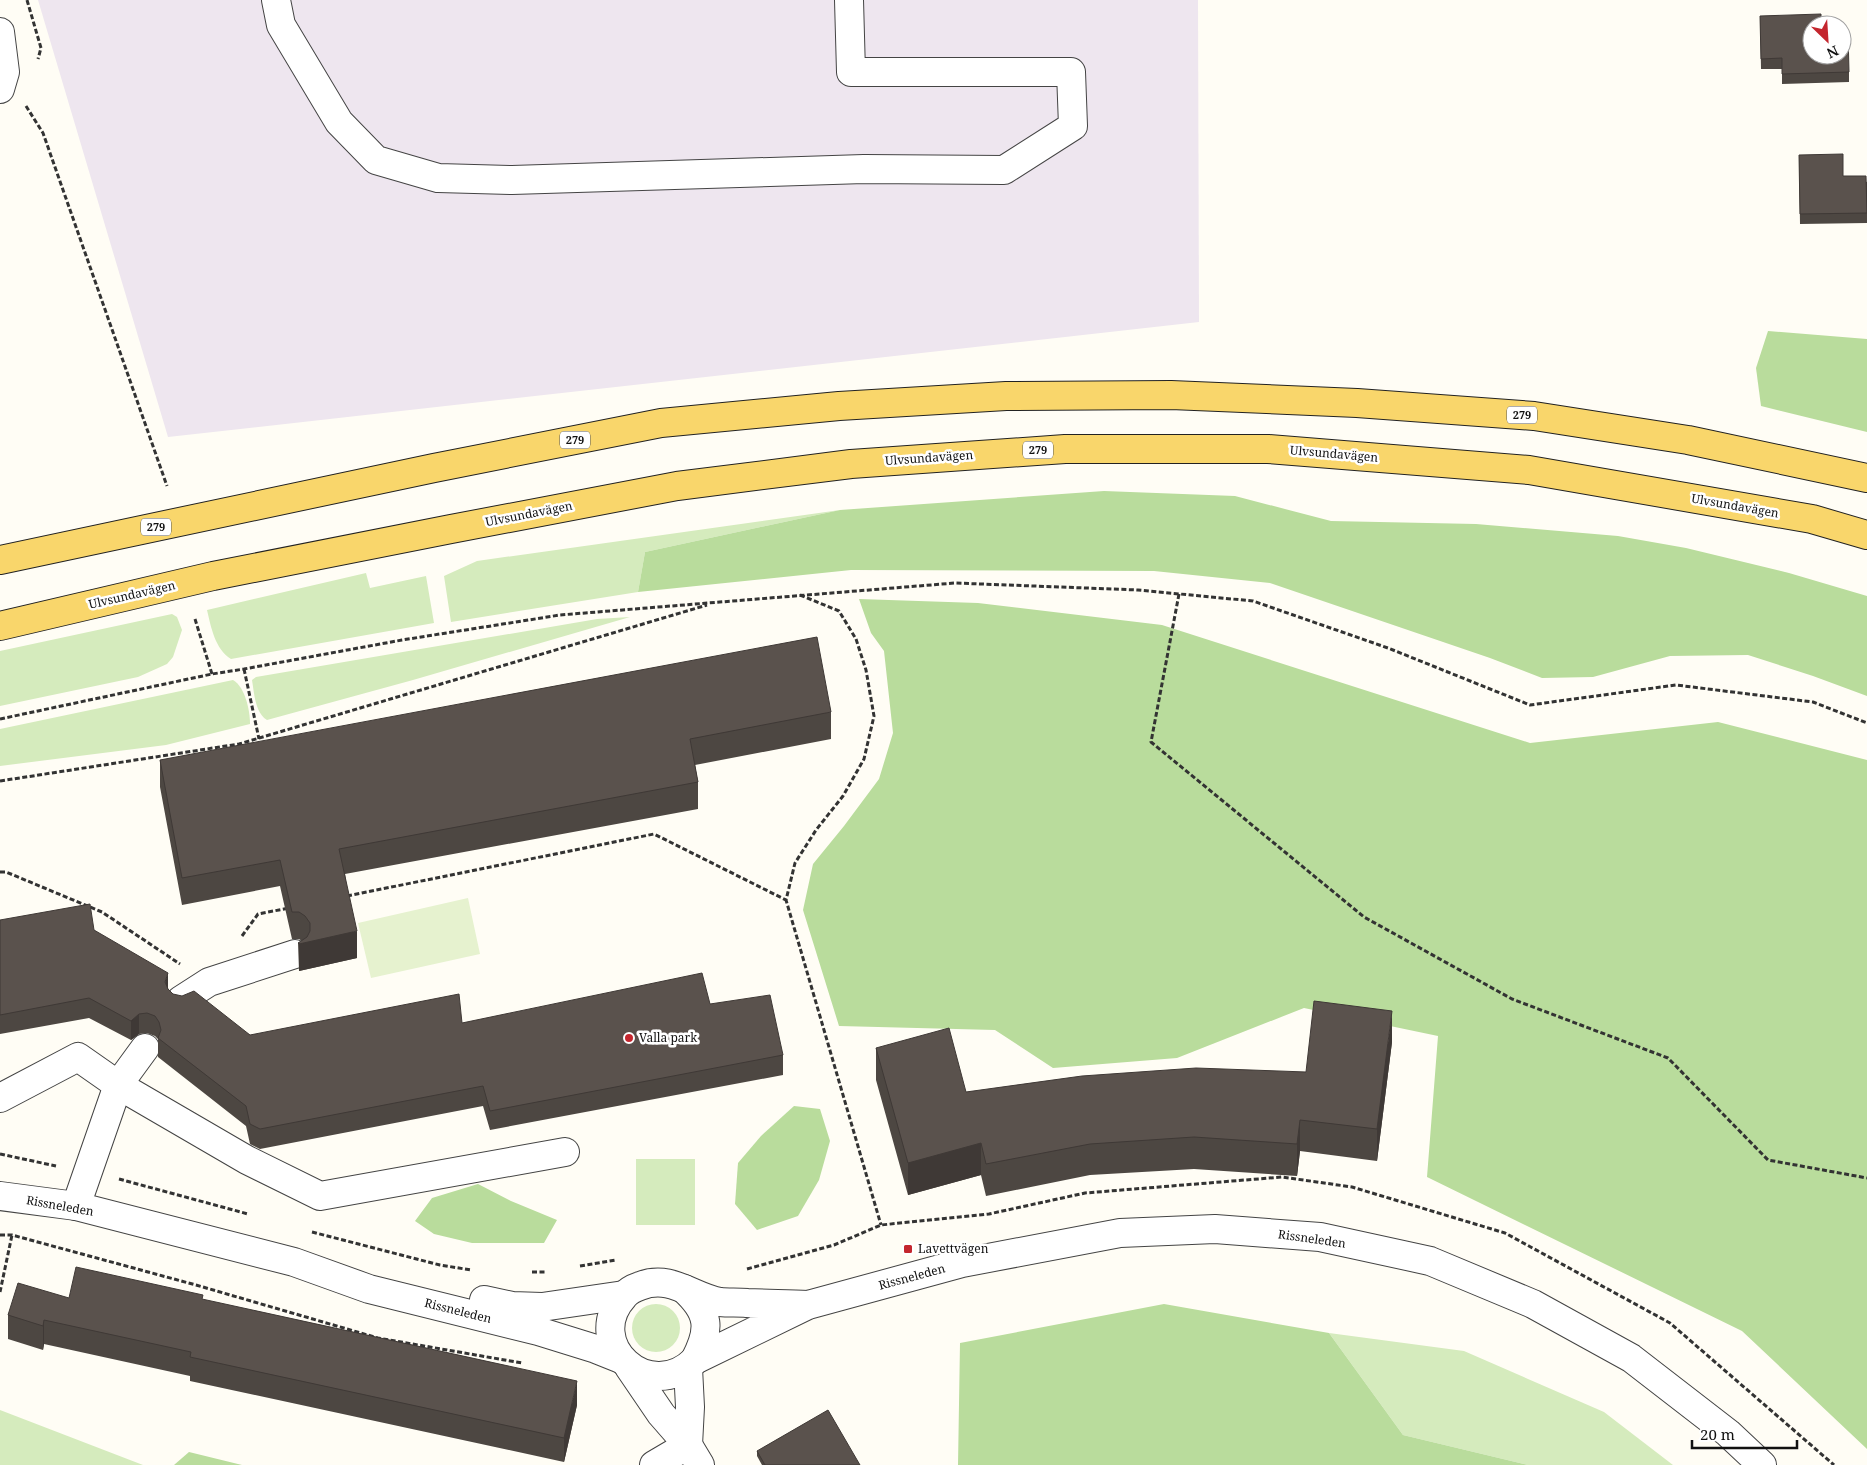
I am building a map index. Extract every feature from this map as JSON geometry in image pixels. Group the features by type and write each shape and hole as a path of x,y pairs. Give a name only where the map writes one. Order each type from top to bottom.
{"main road":[{"name":"279","path":"0,560 434,468 661,424 839,406 1006,396 1171,395 1357,403 1534,416 1688,440 1867,478"},
{"name":"Ulvsundavägen","path":"0,626 213,576 677,486 851,464 1065,449 1268,449 1529,470 1812,519 1867,535"}],"street":[{"path":"276,0 280,26 339,122 376,160 438,178 512,180 864,169 1004,170 1073,126 1071,72 851,72 848,0"},
{"path":"0,32 2,80"},
{"path":"182,1000 209,982 295,954"},
{"path":"76,1206 118,1085 145,1048"},
{"path":"0,1098 78,1057 118,1085 247,1160 320,1196 565,1152"},
{"name":"Rissneleden","path":"0,1196 76,1206 294,1262 373,1275 512,1306 542,1307 624,1295 634,1288 649,1282 666,1282 719,1302 808,1305"},
{"name":"Rissneleden","path":"294,1262 370,1289 538,1331 596,1349 625,1363 644,1375 660,1377 669,1376 808,1305 962,1263 1120,1233 1215,1228 1320,1237 1430,1261 1533,1304 1631,1358 1728,1433 1762,1465"},
{"path":"684,1289 696,1300 702,1309 706,1325 704,1341 692,1364 690,1407 694,1455"},
{"path":"624,1295 615,1308 610,1329 613,1345 661,1414 694,1455"},
{"path":"654,1465 694,1455"}],"path":[{"path":"2,80 44,133 167,486"},
{"path":"0,719 212,674 244,670 402,640 560,615 955,583 1138,590 1253,601 1388,648 1530,705 1676,685 1813,702 1867,722"},
{"path":"1179,594 1151,742 1364,917 1512,999 1668,1058 1768,1160 1867,1178"},
{"path":"799,595 839,611 856,639 866,670 874,716 864,759 843,796 816,830 795,863 786,900 882,1225 990,1214 1085,1193 1282,1177 1352,1186 1505,1233 1670,1323 1834,1465"},
{"path":"0,781 228,746 259,739 715,602"},
{"path":"195,619 212,674"},
{"path":"244,670 259,739"},
{"path":"345,896 654,834 786,900"},
{"path":"0,872 6,872 102,912 209,982"},
{"path":"242,937 258,914 297,906"},
{"path":"0,1154 151,1187 255,1216"},
{"path":"311,1232 440,1264 473,1270"},
{"path":"0,1235 12,1235 196,1285 378,1338 531,1364"},
{"path":"0,1292 12,1235"},
{"path":"523,1272 549,1272"}],"shaded area":[{"path":"38,0 1198,0 1199,322 168,437"}],"green space":[{"path":"1768,331 1867,339 1867,432 1761,406 1756,368"},
{"path":"1104,491 1235,496 1331,521 1476,524 1618,536 1686,548 1789,573 1867,596 1867,696 1748,655 1670,656 1593,677 1542,678 1490,658 1270,583 1154,571 851,570 638,592 645,552 840,510"},
{"path":"840,510 645,552 638,592 451,622 444,576 477,561"},
{"path":"366,573 370,588 426,576 434,623 231,659 217,644 207,610"},
{"path":"859,599 978,603 1162,625 1530,743 1718,722 1867,760 1867,1449 1742,1331 1427,1177 1438,1036 1304,1008 1177,1058 1053,1068 995,1030 839,1026 803,910 813,864 879,779 893,733 884,651 871,633"},
{"path":"172,614 177,617 182,630 173,657 167,664 138,677 0,706 0,651"},
{"path":"630,617 267,720 260,712 254,696 252,680 256,677 597,619"},
{"path":"233,680 244,693 250,724 166,745 0,766 0,729"},
{"path":"468,898 480,954 371,978 358,923"},
{"path":"794,1106 820,1109 830,1141 819,1180 798,1216 757,1230 735,1204 738,1163 761,1136"},
{"path":"636,1159 695,1159 695,1225 636,1225"},
{"path":"478,1184 511,1201 557,1220 544,1243 472,1243 434,1234 415,1221 432,1198"},
{"path":"656,1304 665,1306 673,1311 678,1319 680,1328 678,1337 673,1345 665,1350 656,1352 647,1350 639,1345 634,1337 632,1328 634,1319 639,1311 647,1306"},
{"path":"1164,1304 1329,1333 1403,1435 1528,1465 958,1465 960,1343"},
{"path":"1329,1333 1464,1351 1604,1412 1673,1465 1528,1465 1403,1435"},
{"path":"0,1410 143,1465 0,1465"},
{"path":"189,1452 242,1465 174,1465"}],"building":[{"path":"1821,14 1802,15 1802,65 1849,65 1849,72 1782,74 1782,58 1761,59 1760,16"},
{"path":"1843,154 1843,176 1866,176 1867,213 1800,214 1799,155"},
{"path":"817,637 831,712 690,739 698,782 339,849 357,931 299,944 307,937 310,931 310,923 299,912 292,912 280,860 182,878 160,760"},
{"name":"Valla park","path":"90,904 94,930 168,973 165,982 173,994 182,996 194,991 250,1035 459,994 462,1023 702,973 710,1004 770,995 783,1055 490,1111 483,1086 260,1129 250,1124 246,1106 158,1038 161,1030 155,1016 147,1013 139,1014 131,1021 89,998 0,1015 0,920"},
{"path":"1314,1001 1392,1011 1377,1129 1300,1120 1297,1144 1194,1137 1090,1144 986,1164 981,1143 908,1163 876,1048 949,1028 966,1092 1082,1076 1196,1068 1306,1072"},
{"path":"76,1267 203,1295 202,1299 577,1381 564,1438 190,1357 191,1352 44,1320 43,1326 8,1315 18,1283 69,1298"},
{"path":"828,1410 860,1465 765,1465 757,1451"}],"place":[{"name":"Valla park","path":"629,1038"},
{"name":"Lavettvägen","path":"908,1249"}]}
